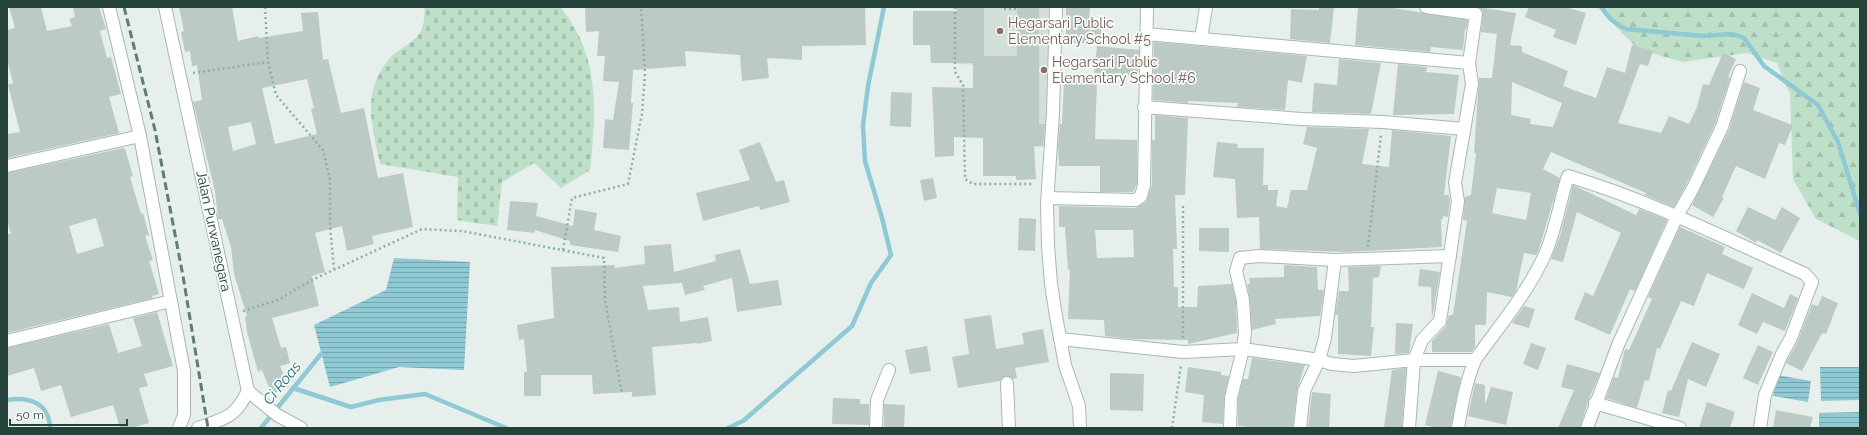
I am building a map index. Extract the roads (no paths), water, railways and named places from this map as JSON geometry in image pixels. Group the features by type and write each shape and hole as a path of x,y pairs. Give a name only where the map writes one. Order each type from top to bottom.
{"street":[{"path":"109,7 140,136 184,371 184,415 179,428"},
{"name":"Jalan Purwanegara","path":"165,7 181,75 248,391"},
{"path":"1056,7 1053,113 1048,184 1051,284 1065,365 1079,406 1080,428"},
{"path":"1048,198 1136,200 1141,196 1144,185 1144,107 1147,7"},
{"path":"1201,39 1206,7"},
{"path":"1409,428 1414,360 1422,340 1440,321 1458,201 1455,183 1472,84 1469,63 1476,14 1426,7"},
{"path":"1146,34 1469,63"},
{"path":"1587,428 1595,403 1618,345 1677,216 1693,188 1722,127 1740,71"},
{"path":"1144,107 1301,119 1383,122 1464,129"},
{"path":"7,166 140,136"},
{"path":"1458,428 1463,397 1469,374 1476,360 1536,272 1546,252 1558,218 1568,176 1595,184 1677,216 1805,274 1812,282 1791,338 1782,354 1767,390 1760,428"},
{"path":"1230,428 1231,398 1244,349 1245,333 1243,300 1236,271 1240,258 1259,256 1335,260 1450,256"},
{"path":"1300,428 1304,391 1319,360 1325,338 1335,260"},
{"path":"7,341 171,301"},
{"path":"1060,339 1183,352 1244,349 1319,360 1332,364 1354,366 1414,360 1476,360"},
{"path":"876,428 877,400 889,370"},
{"path":"1007,383 1009,428"},
{"path":"184,415 191,423 199,428 231,415 240,407 248,391 277,415 301,428"},
{"path":"1595,403 1680,428"}],"water":[{"path":"394,258 470,262 464,370 399,367 330,387 314,325 386,290"},
{"path":"1820,367 1860,367 1860,400 1821,401"},
{"path":"1776,375 1811,381 1808,402 1773,396"},
{"path":"1860,412 1860,428 1819,428 1819,413"}],"waterway":[{"path":"728,428 743,421 852,326 871,283 891,255 865,161 863,125 868,86 884,7"},
{"path":"1602,7 1612,20 1626,29 1703,36 1733,34 1744,38 1764,66 1818,105 1838,142 1860,214"},
{"name":"Ci Roas","path":"261,428 321,354"},
{"path":"293,388 351,407 379,400 425,394 506,428"},
{"name":"Ci Roas","path":"7,400 23,399 36,403 42,407 46,413 49,419 50,428"}],"railway":[{"path":"124,7 155,130 183,276 208,428"}],"place":[{"name":"Hegarsari Public Elementary School #5","path":"1000,31"},
{"name":"Hegarsari Public Elementary School #6","path":"1044,70"}]}
